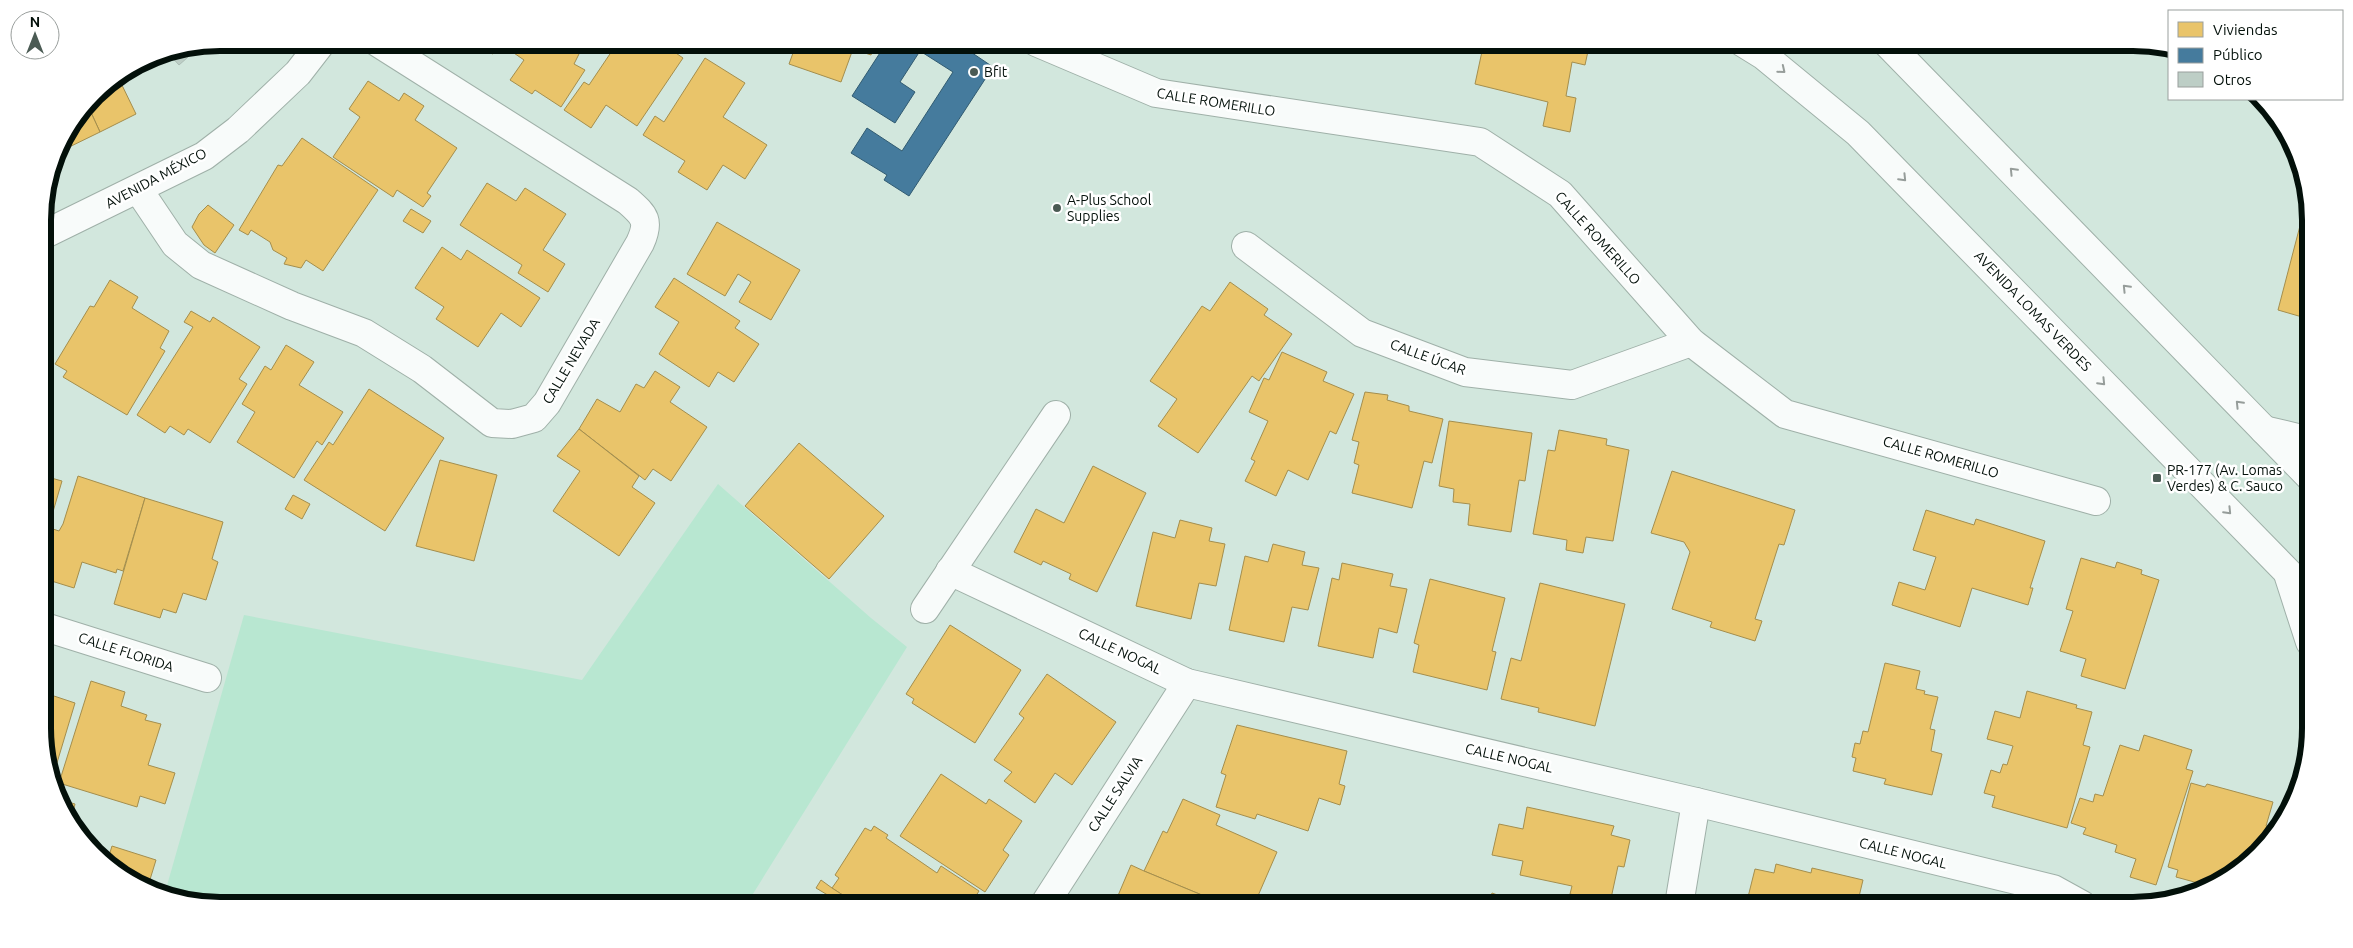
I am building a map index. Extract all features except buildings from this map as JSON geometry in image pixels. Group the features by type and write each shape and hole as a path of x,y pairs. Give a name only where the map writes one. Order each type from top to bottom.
{"street":[{"name":"AVENIDA MÉXICO","path":"52,231 204,156 238,130 298,73 315,51"},
{"name":"CALLE NEVADA","path":"138,189 175,244 201,265 292,306 364,333 422,368 492,423 512,424 534,418 547,403 640,243 647,229 643,214 628,200 391,51"},
{"name":"CALLE ROMERILLO","path":"1057,51 1156,93 1480,142 1560,194 1691,342 1785,414 2096,501"},
{"name":"AVENIDA LOMAS VERDES","path":"1757,51 1858,133 2302,587"},
{"path":"1895,51 2302,469"},
{"name":"CALLE ÚCAR","path":"1246,246 1362,332 1465,372 1572,385 1691,342"},
{"path":"924,608 1056,415"},
{"path":"2264,430 2302,439"},
{"name":"CALLE NOGAL","path":"950,571 1187,683 1696,802 2052,889 2065,896"},
{"path":"2287,571 2302,617"},
{"name":"CALLE FLORIDA","path":"51,628 207,678"},
{"name":"CALLE SALVIA","path":"1049,897 1187,683"},
{"path":"1680,896 1696,802"}],"green space":[{"path":"718,484 871,618 907,647 751,897 220,897 198,895 166,888 244,615 582,680"}],"place":[{"name":"Bfit","path":"974,72"},
{"name":"A-Plus School Supplies","path":"1057,208"},
{"name":"PR-177 (Av. Lomas Verdes) & C. Sauco","path":"2157,478"}]}
